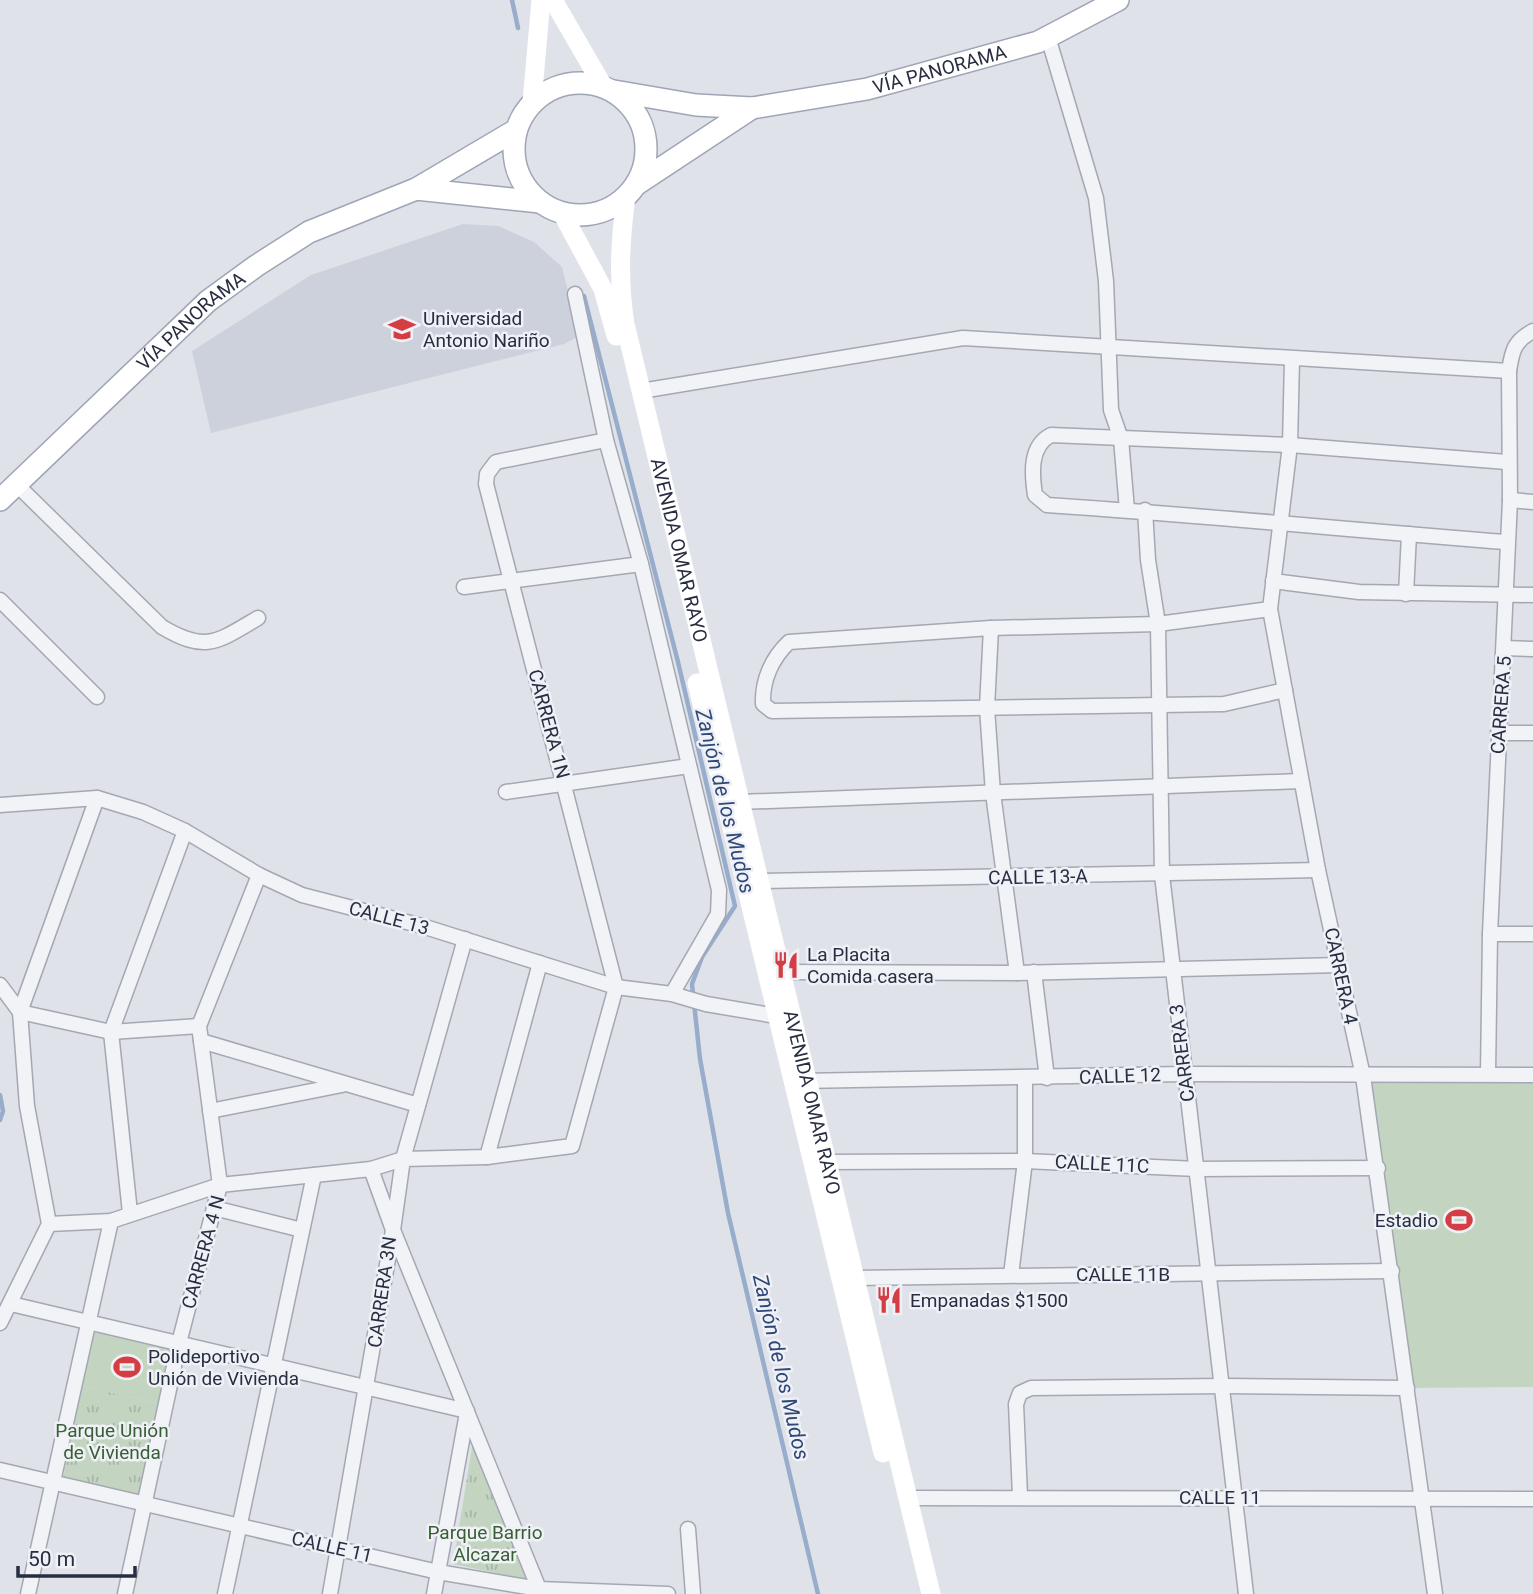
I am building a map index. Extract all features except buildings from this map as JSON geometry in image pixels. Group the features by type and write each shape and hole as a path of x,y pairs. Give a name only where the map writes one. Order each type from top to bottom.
{"main road":[{"name":"VÍA PANORAMA","path":"609,88 696,105 752,108 867,89 1048,37 1118,0"},
{"path":"591,82 609,88 631,105 645,133 645,164 632,191 603,212 589,215 562,213 540,202 526,187 517,169 514,149 516,130 532,102 565,83 591,82"},
{"name":"VÍA PANORAMA","path":"632,191 752,108"},
{"name":"VÍA PANORAMA","path":"0,500 208,301 309,232 416,188 516,130"},
{"name":"VÍA PANORAMA","path":"416,188 540,202"}],"street":[{"path":"532,102 541,0"},
{"path":"553,0 609,88"},
{"path":"1048,37 1096,198 1106,281 1111,410 1121,439 1126,510"},
{"name":"AVENIDA OMAR RAYO","path":"632,191 620,243 619,287 641,391 780,972 783,1015"},
{"name":"AVENIDA OMAR RAYO","path":"562,213 603,289 799,1081 918,1594"},
{"path":"575,294 606,440 641,564 720,904 718,914 672,994"},
{"name":"CARRERA 5","path":"1488,1074 1490,934 1510,500 1507,462 1509,371 1511,351 1518,339 1533,331"},
{"path":"641,391 963,338 1509,371"},
{"name":"CARRERA 4","path":"1292,359 1290,444 1270,609 1318,870 1363,1076 1378,1168 1435,1594"},
{"path":"1506,542 1280,525 1040,502 1035,495 1032,475 1034,460 1043,439 1051,435 1290,444 1507,462"},
{"name":"CARRERA 1N","path":"606,440 496,462 487,474 486,484 616,987"},
{"path":"15,483 162,626 179,637 191,642 221,639 258,618"},
{"path":"1510,500 1533,502"},
{"name":"CARRERA 3","path":"1144,510 1158,624 1162,875 1224,1386 1246,1594"},
{"path":"1406,594 1409,534"},
{"path":"464,587 641,564"},
{"path":"1273,581 1359,592 1533,595"},
{"path":"0,600 97,697"},
{"path":"1270,609 1158,624 991,628 789,642 772,661 763,693 763,704 772,711 1224,704 1284,690"},
{"path":"991,628 987,708 993,793 1017,972"},
{"path":"1504,648 1533,649"},
{"path":"1498,733 1533,733"},
{"path":"506,792 689,766"},
{"path":"740,802 1301,781"},
{"path":"0,1324 49,1224 27,1106 20,1012 97,798"},
{"name":"CALLE 13","path":"0,806 97,798 143,812 185,831 259,875 302,895 465,939 616,987 672,994 706,1004 783,1015"},
{"path":"130,1213 111,1032 185,831"},
{"name":"CALLE 13-A","path":"758,881 1318,870"},
{"name":"CARRERA 4 N","path":"125,1594 179,1343 220,1185 199,1026 259,875"},
{"path":"1490,934 1533,934"},
{"path":"465,939 403,1159 393,1230 538,1591"},
{"path":"487,1157 540,963"},
{"path":"780,972 1034,972 1339,965"},
{"path":"1034,972 1047,1078"},
{"path":"0,985 20,1012 111,1032 199,1026"},
{"path":"49,1224 111,1221 220,1185 371,1169 403,1159 487,1157 572,1146 616,987"},
{"path":"201,1041 418,1105"},
{"name":"CALLE 12","path":"799,1081 1047,1078 1184,1073 1533,1075"},
{"path":"1011,1275 1025,1161 1025,1078"},
{"name":"AVENIDA OMAR RAYO","path":"799,1081 825,1162 931,1594"},
{"path":"210,1111 346,1084"},
{"name":"CALLE 11C","path":"825,1162 1025,1161 1197,1169 1378,1168"},
{"name":"CARRERA 3N","path":"330,1594 368,1387 393,1230 371,1169"},
{"path":"225,1594 314,1175"},
{"path":"214,1208 302,1230"},
{"path":"28,1594 111,1221"},
{"name":"CALLE 11B","path":"854,1278 1392,1271"},
{"path":"11,1304 467,1411"},
{"path":"1020,1496 1016,1404 1020,1393 1031,1388 1407,1388"},
{"path":"434,1594 467,1411"},
{"name":"CALLE 11","path":"0,1470 438,1572 538,1591 668,1594"},
{"name":"CALLE 11","path":"908,1498 1020,1496 1533,1499"},
{"path":"688,1529 693,1594"}],"shaded area":[{"name":"Universidad Antonio Nariño","path":"463,224 498,226 534,242 562,267 579,336 564,344 211,433 192,351 311,275"}],"green space":[{"name":"Estadio","path":"1533,1075 1533,1387 1407,1388 1363,1076"},
{"name":"Polideportivo Unión de Vivienda","path":"94,1331 173,1348 161,1404 82,1386"},
{"name":"Parque Unión de Vivienda","path":"82,1386 161,1404 143,1497 63,1478"},
{"name":"Parque Barrio Alcazar","path":"473,1441 529,1580 453,1564"}],"waterway":[{"name":"Zanjón de los Mudos","path":"512,0 518,28"},
{"name":"Zanjón de los Mudos","path":"584,296 678,662 735,906 702,957 692,984 700,1059 728,1213 818,1594"},
{"path":"0,1095 3,1111 0,1120"}],"place":[{"name":"Universidad Antonio Nariño","path":"402,329"},
{"name":"La Placita Comida casera","path":"786,965"},
{"name":"Estadio","path":"1459,1220"},
{"name":"Empanadas $1500","path":"889,1300"},
{"name":"Polideportivo Unión de Vivienda","path":"127,1367"}]}
